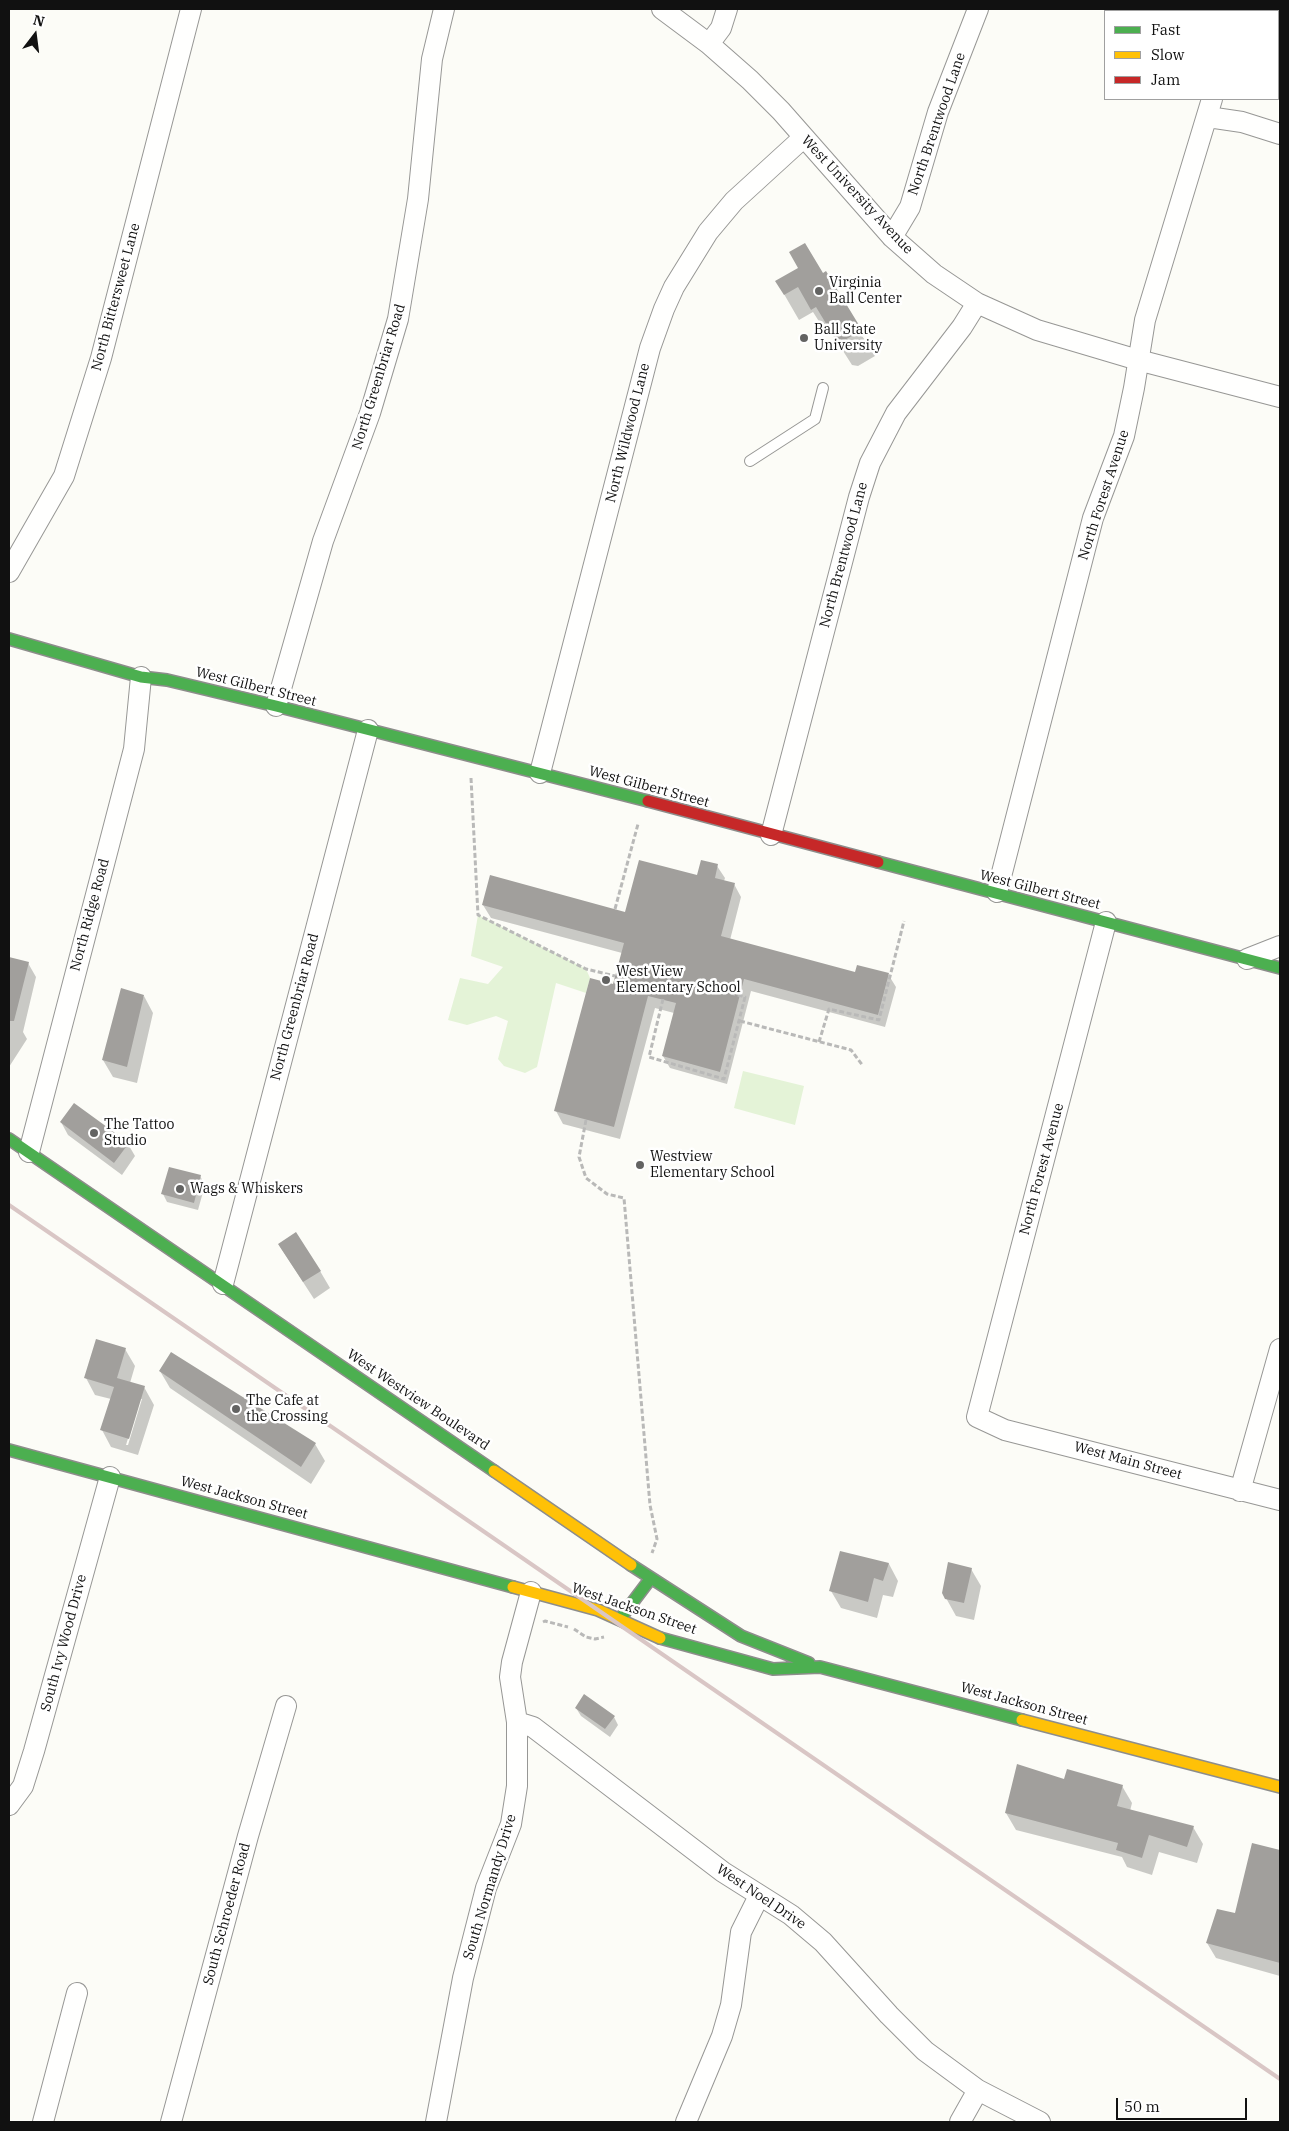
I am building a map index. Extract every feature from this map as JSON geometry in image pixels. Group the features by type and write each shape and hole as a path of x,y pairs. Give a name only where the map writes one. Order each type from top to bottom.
{"street":[{"name":"North Bittersweet Lane","path":"9,572 64,476 100,358 191,9"},
{"name":"North Greenbriar Road","path":"276,706 322,541 370,414 398,319 418,199 432,59 444,9"},
{"name":"West University Avenue","path":"662,9 709,44 750,80 892,237 934,274 977,303 1037,330 1138,360 1280,397"},
{"path":"709,44 721,28 727,9"},
{"name":"North Brentwood Lane","path":"892,237 910,207 938,112 978,9"},
{"path":"1210,108 1242,122 1280,134"},
{"name":"North Forest Avenue","path":"997,892 1094,518 1124,436 1145,320 1210,108"},
{"name":"North Wildwood Lane","path":"540,774 650,348 664,309 674,287 708,232 734,201 803,138"},
{"name":"North Brentwood Lane","path":"771,835 859,497 870,463 896,413 962,327 977,303"},
{"name":"West Gilbert Street","path":"9,639 141,677 167,680 276,706 954,884 997,892 1280,968"},
{"name":"North Ridge Road","path":"29,1152 134,749 141,677"},
{"name":"North Greenbriar Road","path":"222,1284 368,730"},
{"name":"North Forest Avenue","path":"977,1417 1106,922"},
{"path":"1247,959 1280,946"},
{"name":"West Westview Boulevard","path":"9,1139 651,1578 741,1636 820,1667"},
{"path":"1240,1491 1280,1349"},
{"name":"West Main Street","path":"977,1417 1005,1430 1280,1500"},
{"name":"West Jackson Street","path":"9,1450 598,1610 655,1636 773,1669 820,1667 1280,1787"},
{"name":"South Ivy Wood Drive","path":"9,1805 22,1786 34,1751 110,1477"},
{"path":"620,1619 651,1578"},
{"name":"South Normandy Drive","path":"436,2122 463,1978 486,1888 511,1824 517,1786 517,1722 510,1677 512,1662 531,1592"},
{"name":"South Schroeder Road","path":"170,2122 248,1836 286,1706"},
{"name":"West Noel Drive","path":"517,1722 533,1727 723,1872 791,1915 810,1930 925,2051 978,2090 1040,2122"},
{"path":"686,2122 722,2036 731,2005 741,1932 759,1896"},
{"path":"43,2122 77,1993"},
{"path":"960,2122 978,2090"}],"lane":[{"path":"750,461 815,419 823,388"}],"path":[{"path":"470,772 478,915 586,969 615,976"},
{"path":"615,909 638,824"},
{"path":"820,1042 829,1009 879,1020 904,921"},
{"path":"663,1000 648,1057 724,1079 745,997 700,984"},
{"path":"740,1021 851,1050 863,1066"},
{"path":"586,1120 579,1157 586,1178 607,1194 624,1198 650,1505 657,1539 650,1555"},
{"path":"538,1624 545,1621 577,1629 586,1637 595,1639 604,1638 606,1633"}],"green space":[{"path":"478,915 586,969 590,978 586,993 556,983 537,1067 525,1073 504,1066 498,1059 508,1021 496,1016 467,1025 448,1020 460,978 488,984 503,967 471,956"},
{"path":"743,1071 804,1086 795,1125 734,1108"}],"building":[{"name":"Virginia Ball Center","path":"805,243 823,273 826,271 862,330 843,341 836,340 816,307 811,310 798,287 784,295 775,281 798,268 789,252"},
{"path":"639,860 697,875 701,860 718,864 715,878 735,883 721,936 855,972 857,965 889,973 878,1015 744,979 720,1072 662,1056 676,1003 648,996 614,1127 554,1111 590,978 613,984 624,943 482,905 490,875 625,912"},
{"path":"9,957 29,962 14,1021 9,1021"},
{"path":"121,988 144,995 127,1067 102,1060"},
{"name":"The Tattoo Studio","path":"74,1103 129,1143 114,1163 60,1122"},
{"name":"Wags & Whiskers","path":"169,1167 201,1175 194,1203 161,1194"},
{"path":"296,1232 321,1271 303,1282 278,1244"},
{"path":"96,1339 126,1348 117,1378 145,1386 129,1439 100,1430 114,1387 84,1378"},
{"path":"171,1352 316,1443 301,1467 159,1371"},
{"path":"840,1551 889,1563 883,1581 874,1578 868,1602 829,1591"},
{"path":"948,1562 972,1568 964,1603 945,1599 942,1593"},
{"path":"584,1694 615,1716 605,1729 575,1708"},
{"path":"1017,1764 1064,1779 1067,1769 1123,1785 1117,1806 1194,1826 1187,1847 1149,1835 1142,1858 1116,1850 1118,1843 1005,1813"},
{"path":"1252,1843 1280,1850 1280,1963 1206,1943 1217,1909 1235,1913"}],"railway":[{"path":"9,1205 1280,2079"}],"traffic: fast":[{"path":"9,639 141,677 167,680 276,706 648,801"},
{"path":"878,862 1280,968"},
{"path":"9,1139 494,1471"},
{"path":"9,1450 513,1587"},
{"path":"631,1565 741,1636 809,1663"},
{"path":"620,1619 651,1578"},
{"path":"660,1638 773,1669 820,1667 1022,1720"}],"traffic: slow":[{"path":"494,1471 631,1565"},
{"path":"513,1587 598,1610 660,1638"},
{"path":"1022,1720 1280,1787"}],"traffic: jam":[{"path":"648,801 878,862"}],"place":[{"name":"Virginia Ball Center","path":"819,291"},
{"name":"Ball State University","path":"804,338"},
{"name":"West View Elementary School","path":"606,980"},
{"name":"The Tattoo Studio","path":"94,1133"},
{"name":"Westview Elementary School","path":"640,1165"},
{"name":"Wags & Whiskers","path":"180,1189"},
{"name":"The Cafe at the Crossing","path":"236,1409"}]}
